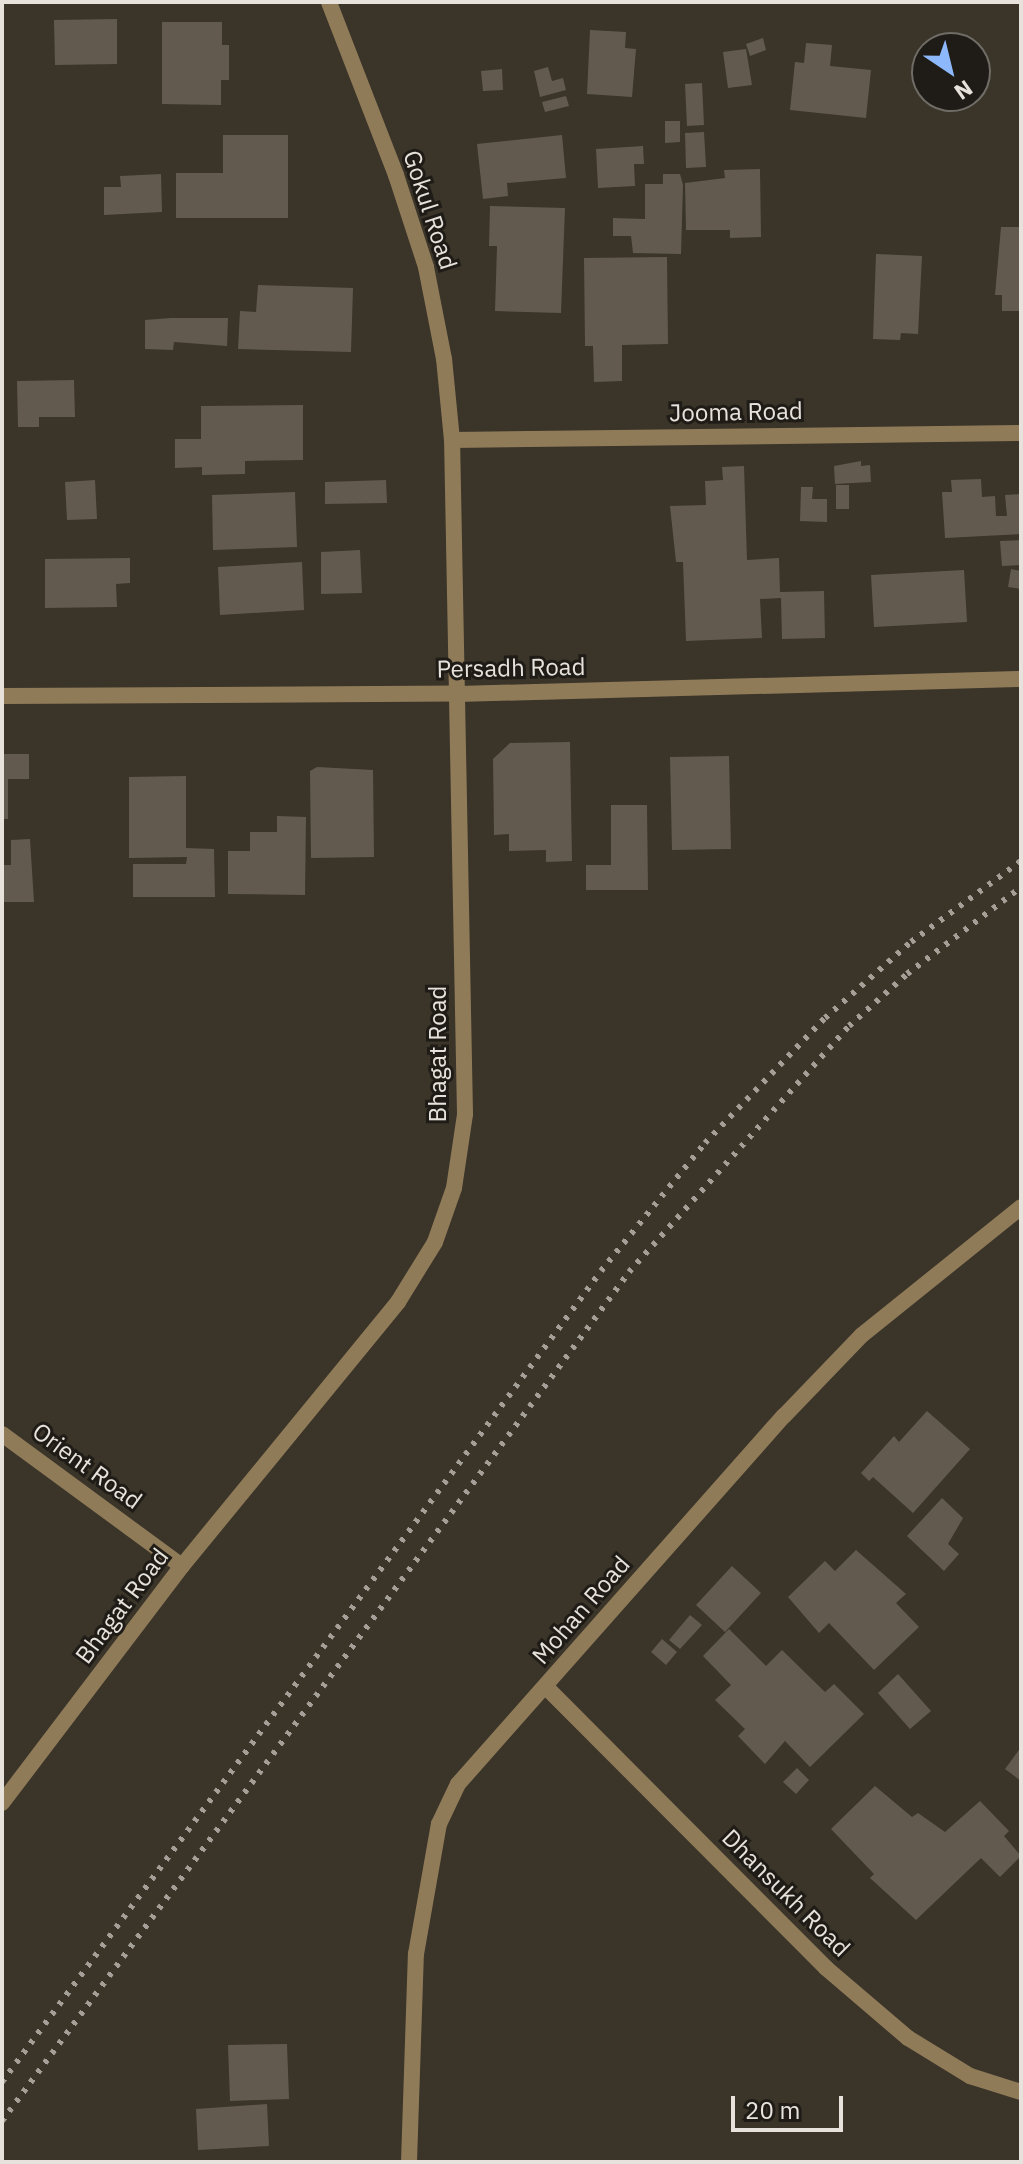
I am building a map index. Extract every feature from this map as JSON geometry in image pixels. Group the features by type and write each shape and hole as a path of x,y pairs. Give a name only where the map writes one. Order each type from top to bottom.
{"street":[{"name":"Gokul Road","path":"329,2 426,267 444,359 452,440"},
{"name":"Jooma Road","path":"452,440 1021,433"},
{"name":"Bhagat Road","path":"2,1803 182,1566 398,1302 435,1242 454,1188 465,1114 452,440"},
{"name":"Persadh Road","path":"2,696 458,694 1021,679"},
{"name":"Mohan Road","path":"409,2162 416,1954 439,1824 458,1784 784,1416 862,1335 1021,1207"},
{"name":"Orient Road","path":"2,1434 182,1566"},
{"name":"Dhansukh Road","path":"546,1687 826,1968 908,2038 970,2076 1021,2092"}],"building":[{"path":"117,19 117,64 55,65 54,20"},
{"path":"162,22 222,22 222,45 229,45 229,80 221,80 221,105 162,104"},
{"path":"590,30 626,32 625,48 636,49 632,97 587,94"},
{"path":"763,38 766,50 750,56 746,44"},
{"path":"806,43 832,45 830,66 871,70 866,118 790,110 795,62 804,63"},
{"path":"746,49 752,85 728,88 723,52"},
{"path":"548,67 552,81 563,78 566,90 540,97 534,71"},
{"path":"502,69 503,90 483,91 481,71"},
{"path":"702,83 704,125 687,126 685,84"},
{"path":"566,96 569,106 545,112 542,102"},
{"path":"665,121 680,121 680,142 665,143"},
{"path":"704,132 706,167 686,168 685,133"},
{"path":"223,135 288,135 288,218 176,218 176,173 223,173"},
{"path":"562,135 566,178 507,183 508,196 483,199 477,144"},
{"path":"643,146 644,164 634,164 635,186 598,188 596,149"},
{"path":"760,169 761,237 730,238 730,230 686,230 685,183 725,178 724,170"},
{"path":"161,174 162,212 104,215 104,187 121,187 120,176"},
{"path":"663,174 680,174 683,185 681,254 633,253 631,236 613,236 613,218 645,219 645,184 663,184"},
{"path":"490,206 565,208 561,313 495,311 497,246 489,246"},
{"path":"1001,227 1021,227 1021,311 1002,311 1002,295 995,295"},
{"path":"876,254 922,256 918,334 901,333 900,340 873,339"},
{"path":"667,257 668,344 622,345 622,381 594,382 593,346 585,346 584,258"},
{"path":"258,285 353,288 351,352 238,349 240,311 256,312"},
{"path":"228,318 227,346 174,342 173,350 145,349 145,320"},
{"path":"74,380 75,417 39,417 39,427 18,427 17,381"},
{"path":"303,405 303,460 245,461 245,474 202,475 202,467 175,468 175,439 201,439 201,406"},
{"path":"861,461 861,466 870,465 871,482 835,484 834,466"},
{"path":"744,466 747,560 779,558 780,592 824,591 825,638 782,639 781,598 760,599 762,638 686,641 683,562 676,562 670,506 706,505 705,481 723,480 722,467"},
{"path":"981,479 982,497 995,496 996,516 1007,516 1005,495 1021,494 1021,534 945,538 942,492 952,492 951,480"},
{"path":"95,480 97,519 67,520 65,482"},
{"path":"386,480 387,503 325,504 325,482"},
{"path":"836,485 849,485 849,509 836,509"},
{"path":"801,487 813,487 812,499 827,499 827,522 800,521"},
{"path":"295,492 297,547 213,550 212,495"},
{"path":"1021,540 1021,565 1002,566 1000,541"},
{"path":"360,550 362,593 321,594 321,552"},
{"path":"130,558 130,583 116,584 117,607 45,608 45,559"},
{"path":"302,562 304,610 220,615 218,567"},
{"path":"1011,569 1021,571 1021,589 1008,587"},
{"path":"964,570 967,622 874,627 871,575"},
{"path":"570,742 572,861 546,862 546,850 509,851 509,834 494,835 493,759 510,743"},
{"path":"2,754 29,754 29,779 8,779 8,819 2,819"},
{"path":"729,756 731,849 672,850 670,757"},
{"path":"317,767 373,770 374,857 311,858 310,771"},
{"path":"186,776 186,848 214,849 215,897 133,897 133,864 186,864 187,857 129,858 129,777"},
{"path":"611,805 647,805 648,890 586,890 586,865 611,865"},
{"path":"277,816 306,817 305,895 228,894 228,851 250,851 250,832 277,832"},
{"path":"30,839 34,902 2,902 2,865 11,865 11,840"},
{"path":"927,1411 970,1449 913,1513 873,1477 869,1481 861,1473 894,1436 899,1442"},
{"path":"942,1498 963,1518 948,1544 959,1554 944,1571 907,1536"},
{"path":"856,1550 906,1594 896,1603 919,1627 874,1670 829,1623 819,1633 788,1597 825,1561 835,1571"},
{"path":"732,1566 761,1593 725,1632 696,1605"},
{"path":"690,1615 702,1625 680,1649 669,1640"},
{"path":"729,1629 766,1666 782,1650 825,1692 834,1684 864,1714 810,1767 785,1741 765,1764 738,1736 745,1729 715,1700 731,1685 703,1656"},
{"path":"662,1639 677,1652 666,1665 651,1652"},
{"path":"898,1674 931,1711 910,1729 878,1693"},
{"path":"1021,1747 1021,1781 1005,1769"},
{"path":"797,1768 809,1780 796,1794 783,1782"},
{"path":"875,1786 912,1817 918,1813 945,1832 980,1801 1009,1831 1004,1836 1021,1856 1000,1877 981,1858 916,1920 870,1878 874,1874 831,1829"},
{"path":"287,2044 289,2099 230,2101 228,2045"},
{"path":"267,2104 269,2146 198,2150 196,2109"}],"railway":[{"path":"2,2082 601,1271 705,1143 825,1018 911,942 1021,861"},
{"path":"2,2121 629,1272 849,1026 907,974 1021,887"}]}
